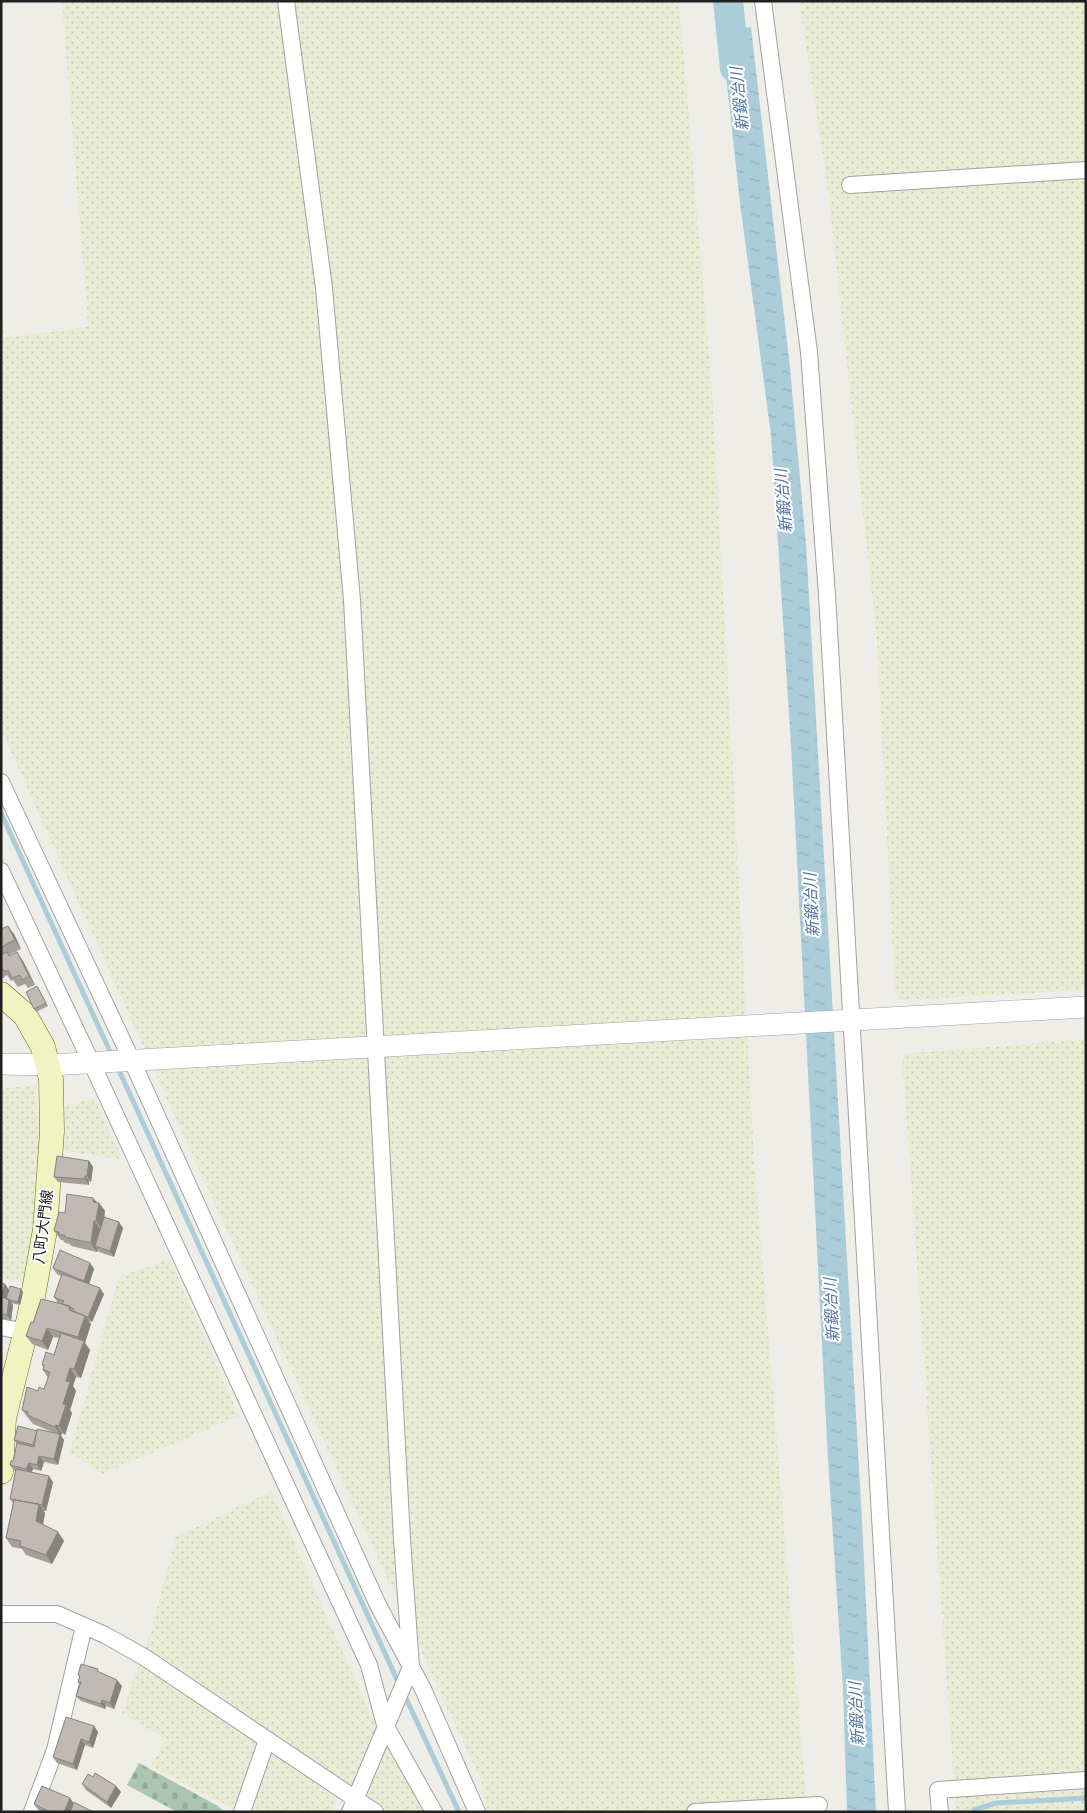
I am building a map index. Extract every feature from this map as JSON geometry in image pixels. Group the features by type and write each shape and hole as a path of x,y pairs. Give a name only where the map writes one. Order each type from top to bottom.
{"main road":[{"name":"八町大門線","path":"1,994 25,1015 43,1047 49,1066 52,1131 46,1230 26,1332 3,1417 1,1472"}],"street":[{"path":"286,1 324,288 352,600 402,1539 411,1667 352,1806"},
{"path":"763,1 809,352 827,585 846,1021 898,1812"},
{"path":"850,185 1086,170"},
{"path":"1,782 132,1061 378,1605 423,1689 477,1812"},
{"path":"1,872 92,1062 368,1665 385,1725 434,1812"},
{"path":"1,1064 49,1066 92,1062 377,1048 1086,1007"},
{"path":"1,1327 26,1332"},
{"path":"1,1614 57,1614 144,1657 267,1740 352,1806 375,1812"},
{"path":"32,1812 55,1750 84,1626"},
{"path":"242,1812 267,1740"},
{"path":"940,1812 938,1790 1086,1780"},
{"path":"696,1812 819,1805"}],"green space":[{"path":"62,1 679,1 712,391 754,1158 807,1812 488,1812 481,1781 190,1150 1,730 1,308 5,338 88,327"},
{"path":"799,1 1086,1 1086,990 901,1000 895,991 877,641 828,189"},
{"path":"1086,1039 1086,1812 956,1812 902,1054"},
{"path":"36,1084 39,1143 37,1213 26,1282 1,1278 1,1089"},
{"path":"94,1098 120,1153 119,1159 59,1150 60,1108"},
{"path":"170,1259 239,1416 102,1474 70,1452 119,1277"},
{"path":"271,1491 372,1718 398,1758 424,1812 385,1812 341,1778 331,1812 239,1812 151,1766 166,1739 122,1713 152,1627 176,1537"},
{"path":"139,1763 218,1806 224,1812 177,1812 127,1785"}],"water":[{"path":"751,27 790,368 806,544 862,1520 876,1812 847,1812 843,1688 828,1460 791,745 771,435 740,203 721,29"}],"building":[{"path":"8,926 15,940 1,947 1,929"},
{"path":"7,952 9,956 17,952 29,976 22,980 20,975 12,978 8,970 5,972 1,966 1,953"},
{"path":"37,986 46,1003 34,1009 26,992"},
{"path":"57,1156 89,1161 85,1179 54,1177"},
{"path":"67,1194 93,1198 93,1202 99,1203 91,1243 65,1237 65,1235 59,1235 59,1232 54,1231 59,1212 65,1213"},
{"path":"104,1217 119,1222 110,1251 95,1246"},
{"path":"60,1250 90,1263 84,1281 53,1268"},
{"path":"62,1274 100,1288 88,1317 73,1311 74,1309 62,1304 64,1301 54,1297"},
{"path":"1,1283 5,1284 1,1296"},
{"path":"10,1286 21,1289 18,1302 6,1299"},
{"path":"1,1297 9,1299 7,1315 1,1314"},
{"path":"41,1299 70,1306 69,1310 85,1316 78,1337 47,1328 42,1341 26,1336 31,1322 33,1323"},
{"path":"61,1333 84,1341 74,1369 70,1368 66,1381 70,1382 63,1404 66,1405 59,1426 56,1425 55,1427 27,1415 28,1412 22,1410 27,1387 38,1391 39,1387 44,1389 50,1372 43,1370 44,1365 42,1365 46,1352 54,1355"},
{"path":"18,1426 37,1431 33,1445 14,1440"},
{"path":"37,1429 60,1434 54,1459 39,1456 37,1465 29,1463 26,1469 10,1465 11,1461 13,1461 17,1443 34,1447"},
{"path":"16,1469 49,1476 42,1505 10,1499"},
{"path":"14,1500 39,1504 36,1521 58,1532 46,1555 20,1546 21,1541 6,1538"},
{"path":"81,1664 98,1669 97,1671 117,1680 110,1703 102,1700 101,1704 76,1696 81,1682 78,1682 80,1676 78,1675"},
{"path":"66,1717 94,1726 89,1742 81,1739 73,1764 53,1757"},
{"path":"95,1773 116,1786 107,1802 82,1784 88,1774 93,1777"},
{"path":"42,1786 70,1798 64,1812 50,1812 34,1804"},
{"path":"74,1802 93,1812 70,1812"}],"waterway":[{"name":"新鍛冶川","path":"728,1 735,68"},
{"path":"1,813 112,1056"},
{"path":"117,1066 399,1684"},
{"path":"404,1694 459,1812"},
{"path":"974,1810 996,1803 1086,1798"}]}
